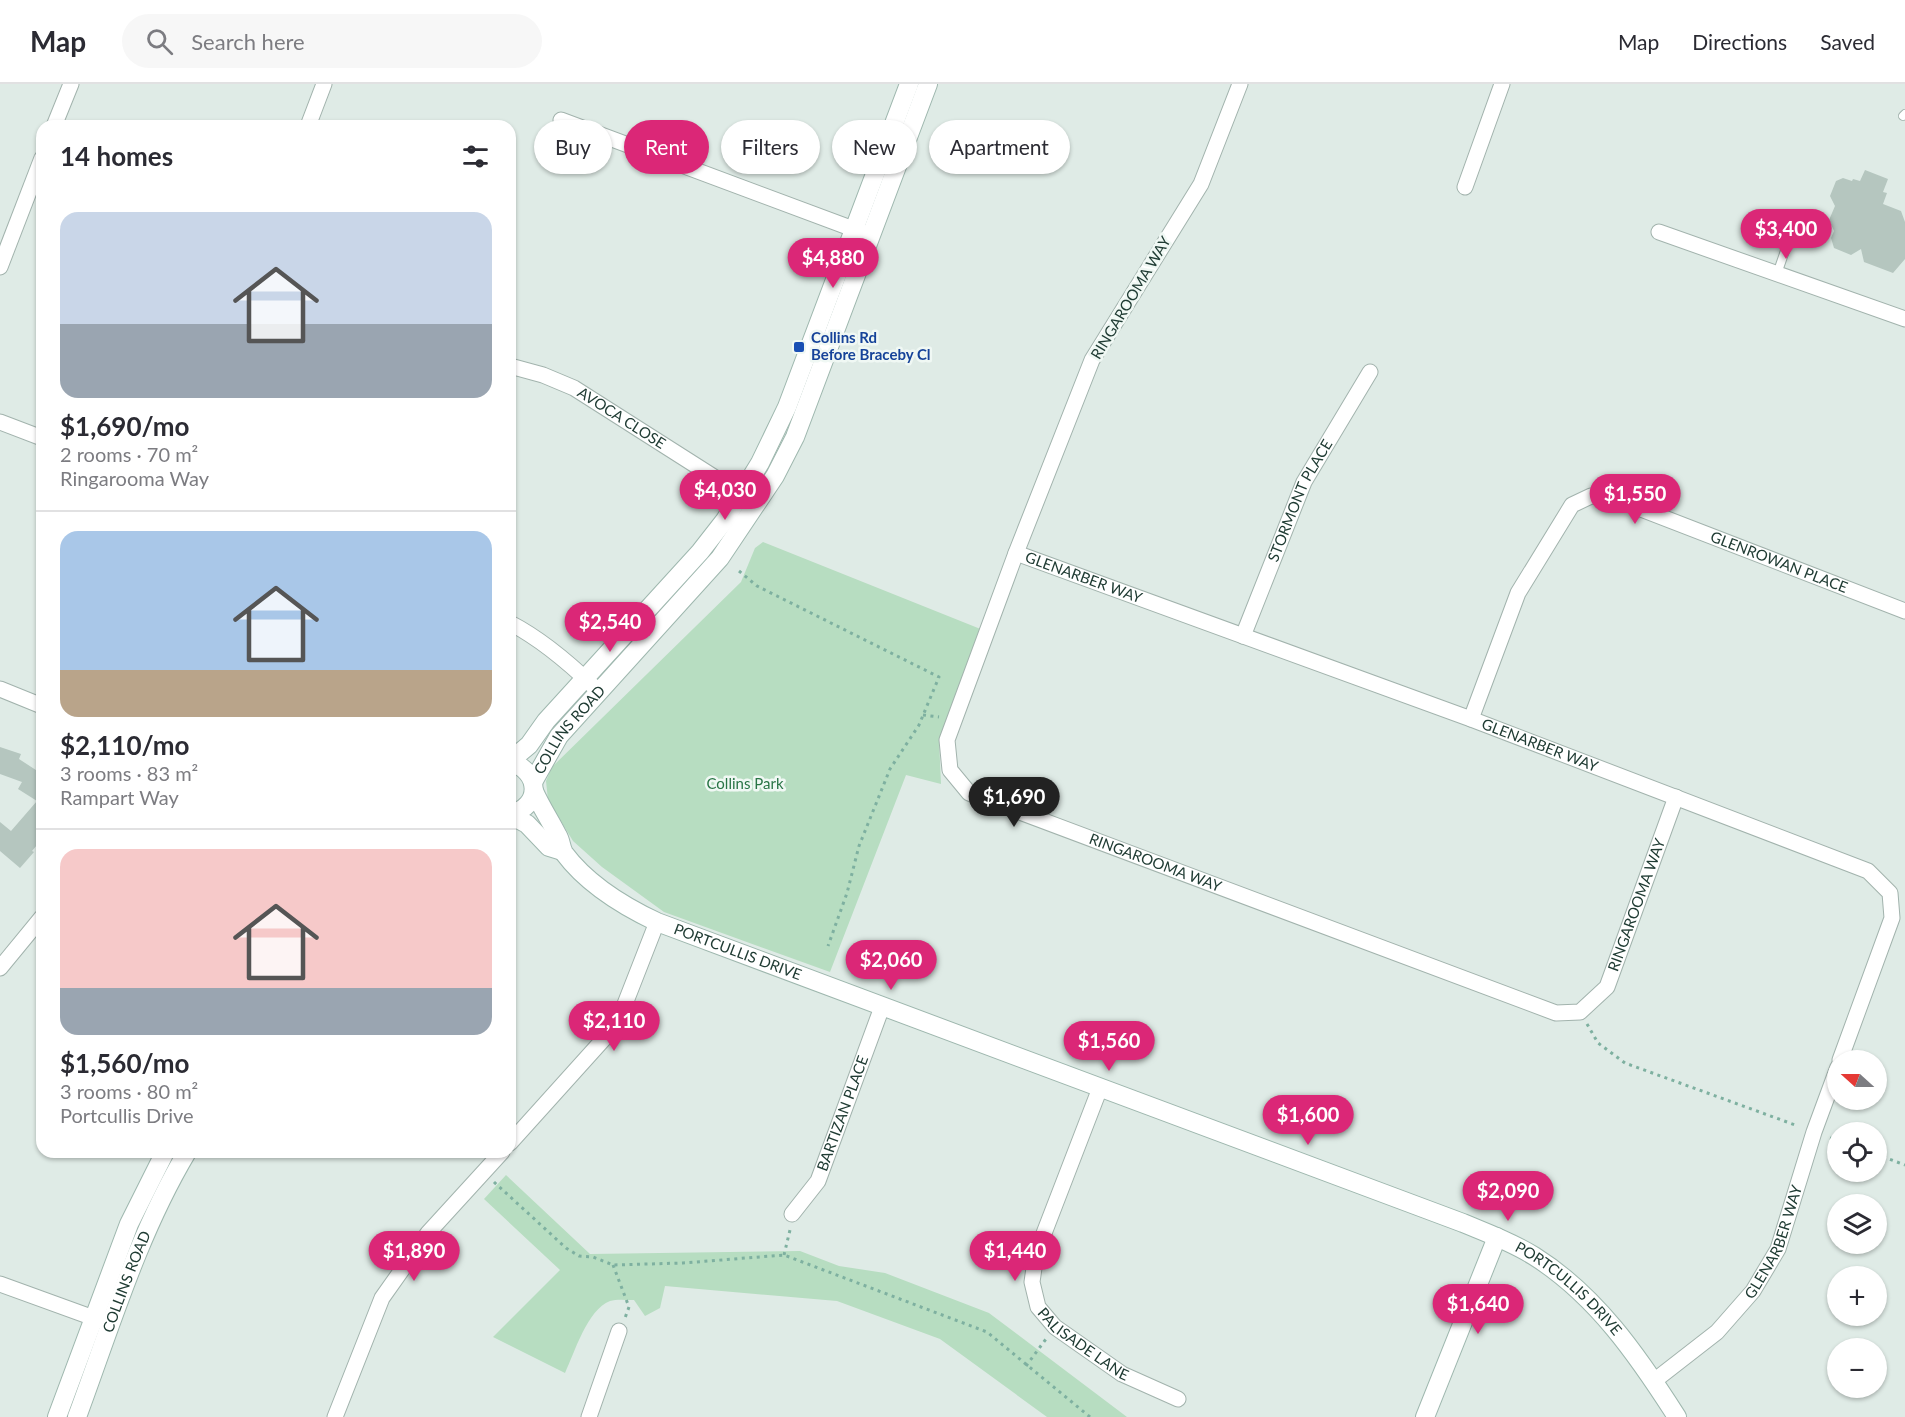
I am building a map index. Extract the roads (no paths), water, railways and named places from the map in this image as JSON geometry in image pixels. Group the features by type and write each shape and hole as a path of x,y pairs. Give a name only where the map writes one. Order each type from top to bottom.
{"main road":[{"name":"COLLINS ROAD","path":"516,757 529,745 546,721 700,552 725,520 760,463 787,407 909,84"},
{"name":"COLLINS ROAD","path":"516,812 525,808 531,801 533,787 559,736 720,558 775,476 795,437 928,84"},
{"name":"COLLINS ROAD","path":"516,764 528,772 533,787"},
{"name":"PORTCULLIS DRIVE","path":"533,787 547,818 559,837 562,851"},
{"name":"PORTCULLIS DRIVE","path":"516,818 527,824 549,847 562,851 580,870 630,910 657,922 1497,1237 1536,1257 1564,1277 1591,1301 1637,1355 1677,1417"},
{"name":"COLLINS ROAD","path":"57,1417 129,1224 162,1158"},
{"name":"COLLINS ROAD","path":"77,1417 148,1228 184,1158"},
{"path":"1425,1417 1497,1237"}],"street":[{"path":"56,120 71,84"},
{"path":"310,120 324,84"},
{"name":"RINGAROOMA WAY","path":"1240,84 1201,184 1092,360 1016,553 947,740 950,770 969,793 1556,1014 1580,1012 1607,987 1676,797"},
{"path":"1465,187 1502,84"},
{"path":"612,139 872,236"},
{"path":"0,267 36,174"},
{"path":"1659,232 1905,319"},
{"name":"AVOCA CLOSE","path":"516,368 543,375 574,388 757,504"},
{"name":"STORMONT PLACE","path":"1243,636 1304,482 1370,372"},
{"path":"0,422 36,436"},
{"name":"GLENROWAN PLACE","path":"1471,719 1518,593 1572,505 1591,496 1610,497 1905,611"},
{"name":"GLENARBER WAY","path":"1016,553 1471,719 1869,871 1890,893 1892,918 1844,1050"},
{"path":"516,627 544,644 598,691"},
{"path":"0,689 36,704"},
{"path":"516,1136 610,1032 623,1009 657,922"},
{"path":"1,965 36,923"},
{"name":"BARTIZAN PLACE","path":"792,1214 818,1182 882,1007"},
{"name":"PALISADE LANE","path":"1100,1088 1036,1254 1032,1282 1038,1307 1055,1327 1122,1374 1178,1399"},
{"name":"GLENARBER WAY","path":"1654,1381 1717,1332 1753,1291 1778,1249 1827,1097"},
{"path":"335,1417 382,1298 428,1233 497,1158"},
{"path":"0,1284 111,1324"},
{"path":"589,1417 620,1330"}],"lane":[{"path":"1777,274 1788,244"}],"place":[{"name":"Collins Rd Before Braceby Cl","path":"799,347"}],"park label":[{"name":"Collins Park","path":"745,784"}]}
